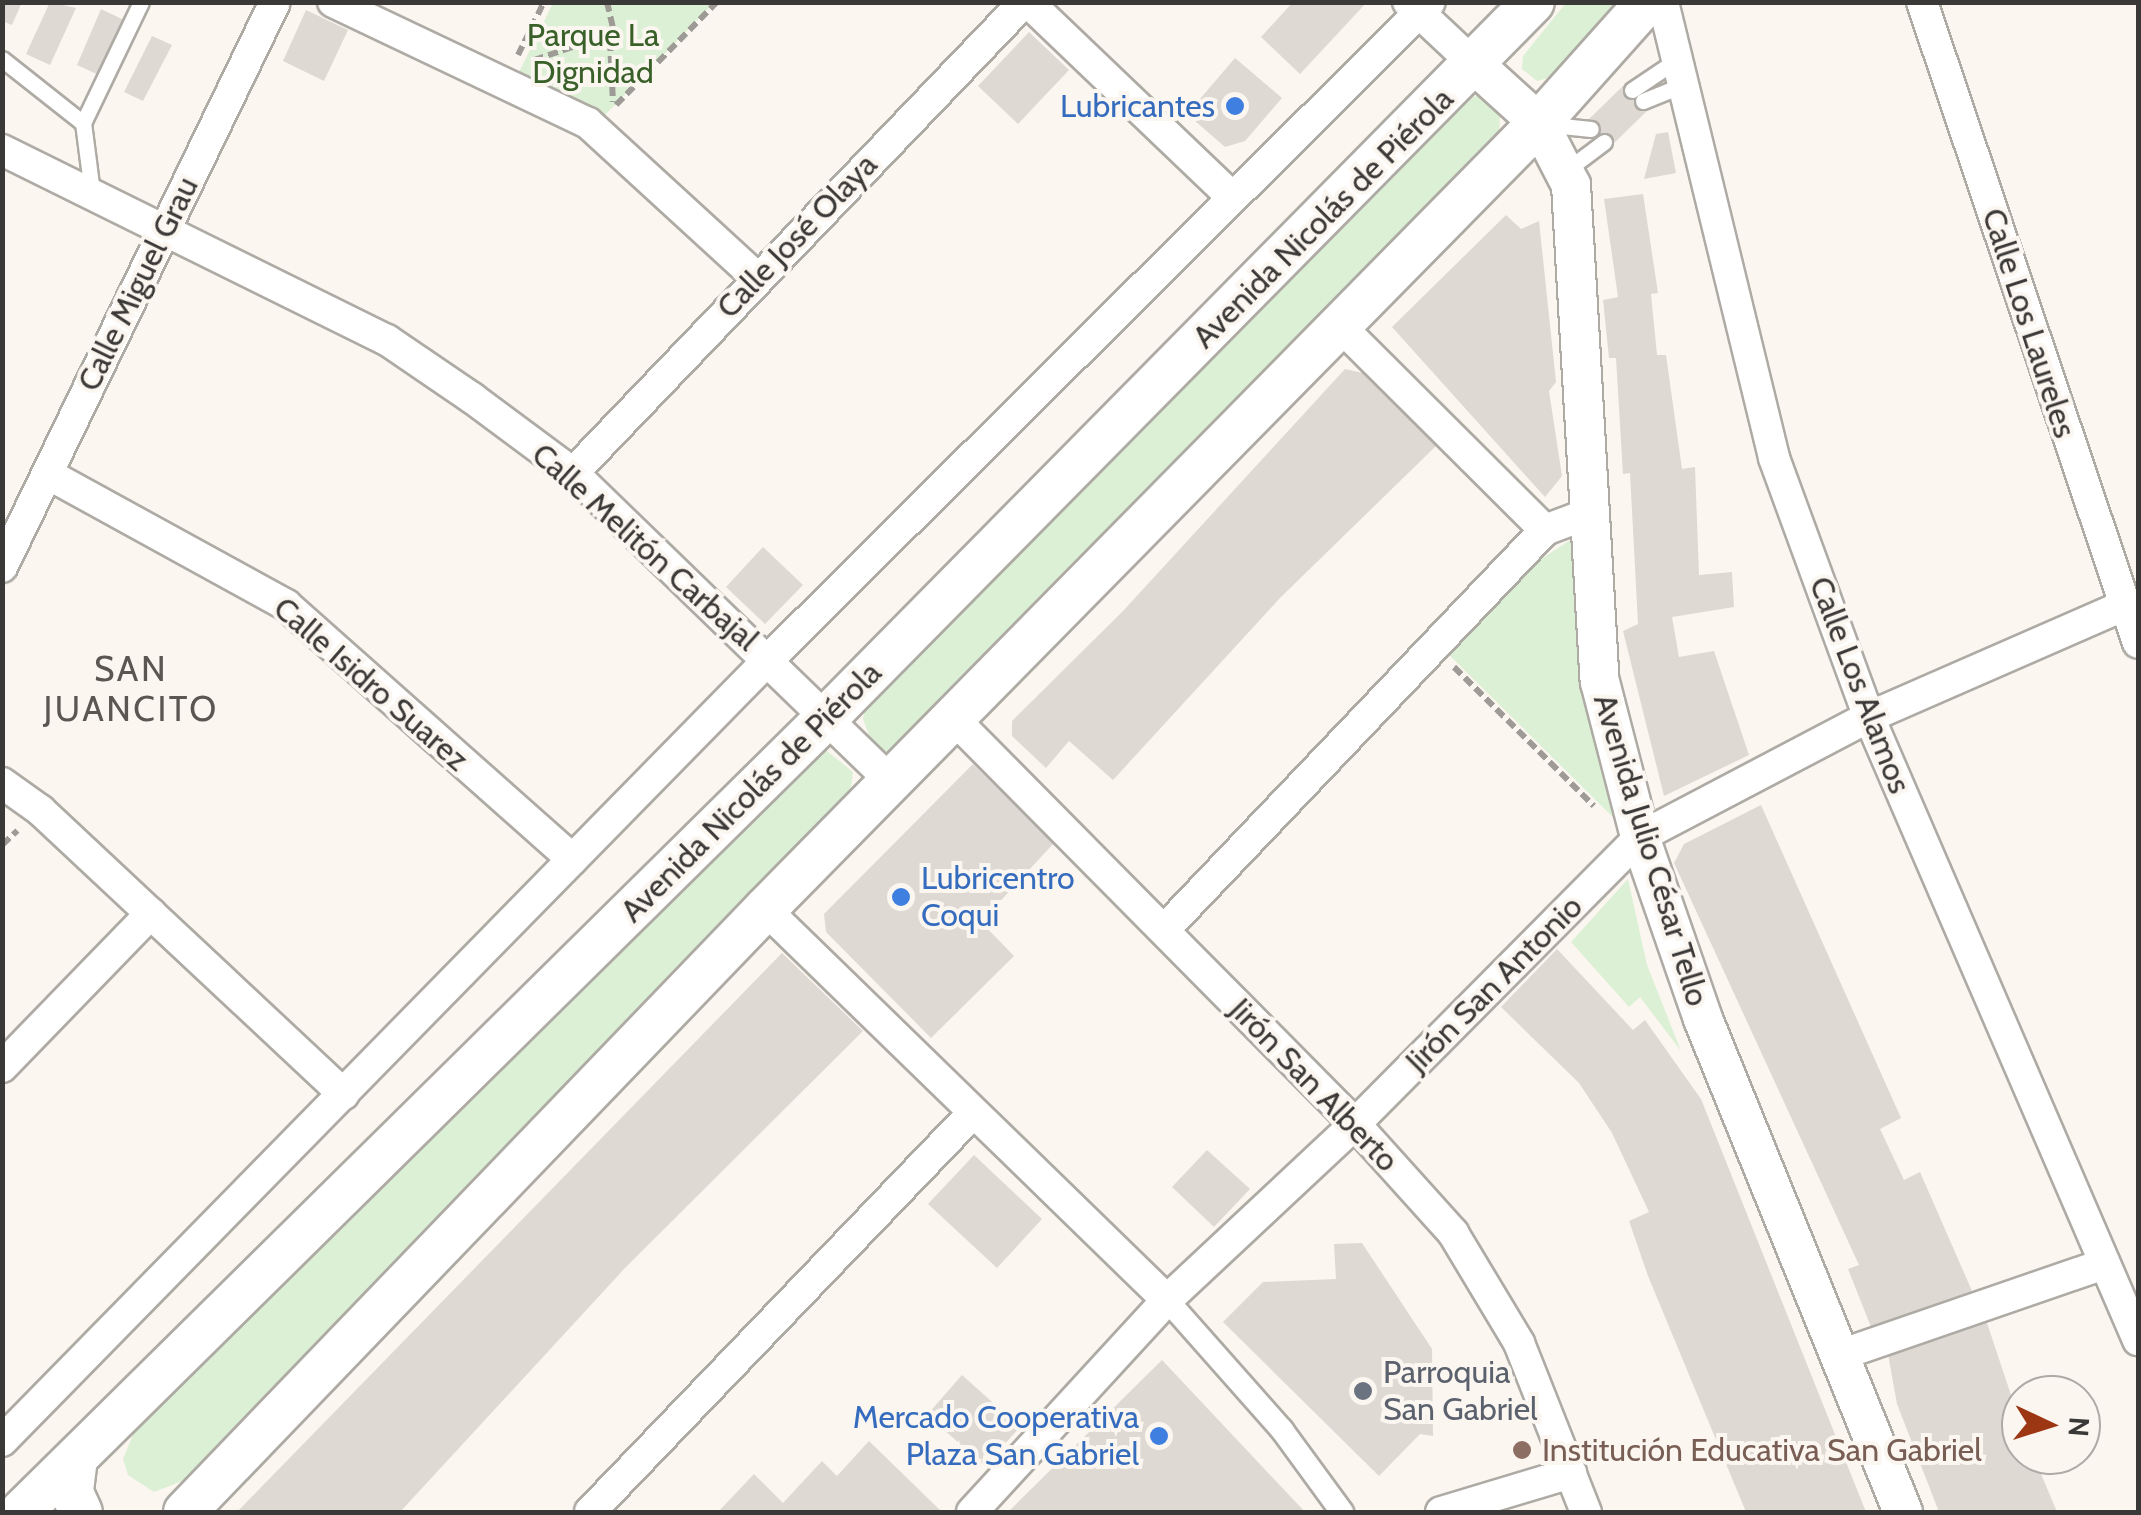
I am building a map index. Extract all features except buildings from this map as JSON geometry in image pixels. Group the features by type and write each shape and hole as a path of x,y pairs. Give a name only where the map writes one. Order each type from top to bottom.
{"main road":[{"name":"Avenida Nicolás de Piérola","path":"21,1512 826,718 1475,66 1533,2"},
{"path":"186,1512 765,909 1539,123 1647,2"},
{"path":"76,1458 72,1493 81,1512"}],"street":[{"name":"Calle Miguel Grau","path":"2,567 275,2"},
{"path":"333,2 603,118 756,278"},
{"path":"1026,2 1230,195"},
{"name":"Calle José Olaya","path":"573,473 756,278 1026,2"},
{"name":"Calle Los Alamos","path":"1663,2 1774,458 1869,716 2138,1340"},
{"name":"Calle Los Laureles","path":"1922,2 2138,643"},
{"path":"2,1441 768,660 1419,6 1475,66"},
{"name":"Avenida Julio César Tello","path":"1475,66 1539,123 1572,185 1600,682 1636,841 1703,1020 1903,1512"},
{"name":"Calle Melitón Carbajal","path":"2,150 387,340 573,473 892,782"},
{"path":"1339,325 1545,530"},
{"name":"Calle Isidro Suarez","path":"48,474 286,605 572,859"},
{"path":"1165,929 1545,530 1590,513"},
{"name":"Jirón San Antonio","path":"972,1512 1167,1300 1355,1124 1636,841 1869,716 2123,606"},
{"name":"Jirón San Alberto","path":"954,719 1355,1124 1452,1234 1519,1343 1586,1512"},
{"path":"2,783 151,913 344,1094"},
{"path":"765,909 1167,1300 1282,1430 1342,1512"},
{"path":"2,1066 151,913"},
{"path":"590,1512 972,1114"},
{"path":"1840,1355 2106,1264"},
{"path":"1441,1512 1571,1473"}],"lane":[{"path":"92,192 83,123 141,2"},
{"path":"2,59 83,123"},
{"path":"1678,74 1638,95 1678,74"},
{"path":"1539,123 1591,128"},
{"path":"1564,172 1604,142"}],"path":[{"path":"544,2 512,67 614,33"},
{"path":"603,118 614,33 607,2"},
{"path":"603,118 717,2"},
{"path":"1432,645 1636,841"}],"green space":[{"name":"Parque La Dignidad","path":"553,3 714,3 604,116 518,74"},
{"path":"1566,3 1626,3 1558,75 1537,81 1522,69 1523,56"},
{"path":"1481,96 1500,111 1499,138 890,753 872,743 863,719 867,703 1469,97"},
{"path":"1578,535 1627,831 1446,652 1535,563"},
{"path":"822,747 853,772 849,803 190,1478 154,1492 128,1475 123,1459 137,1425"},
{"path":"1628,879 1647,965 1681,1051 1640,997 1629,1007 1571,942"}],"place":[{"name":"Lubricantes","path":"1235,106"},
{"name":"Lubricentro Coqui","path":"901,897"},
{"name":"Parroquia San Gabriel","path":"1363,1391"},
{"name":"Mercado Cooperativa Plaza San Gabriel","path":"1159,1436"},
{"name":"Institución Educativa San Gabriel","path":"1522,1450"}],"district":[{"name":"SAN JUANCITO","path":"131,689"}]}
